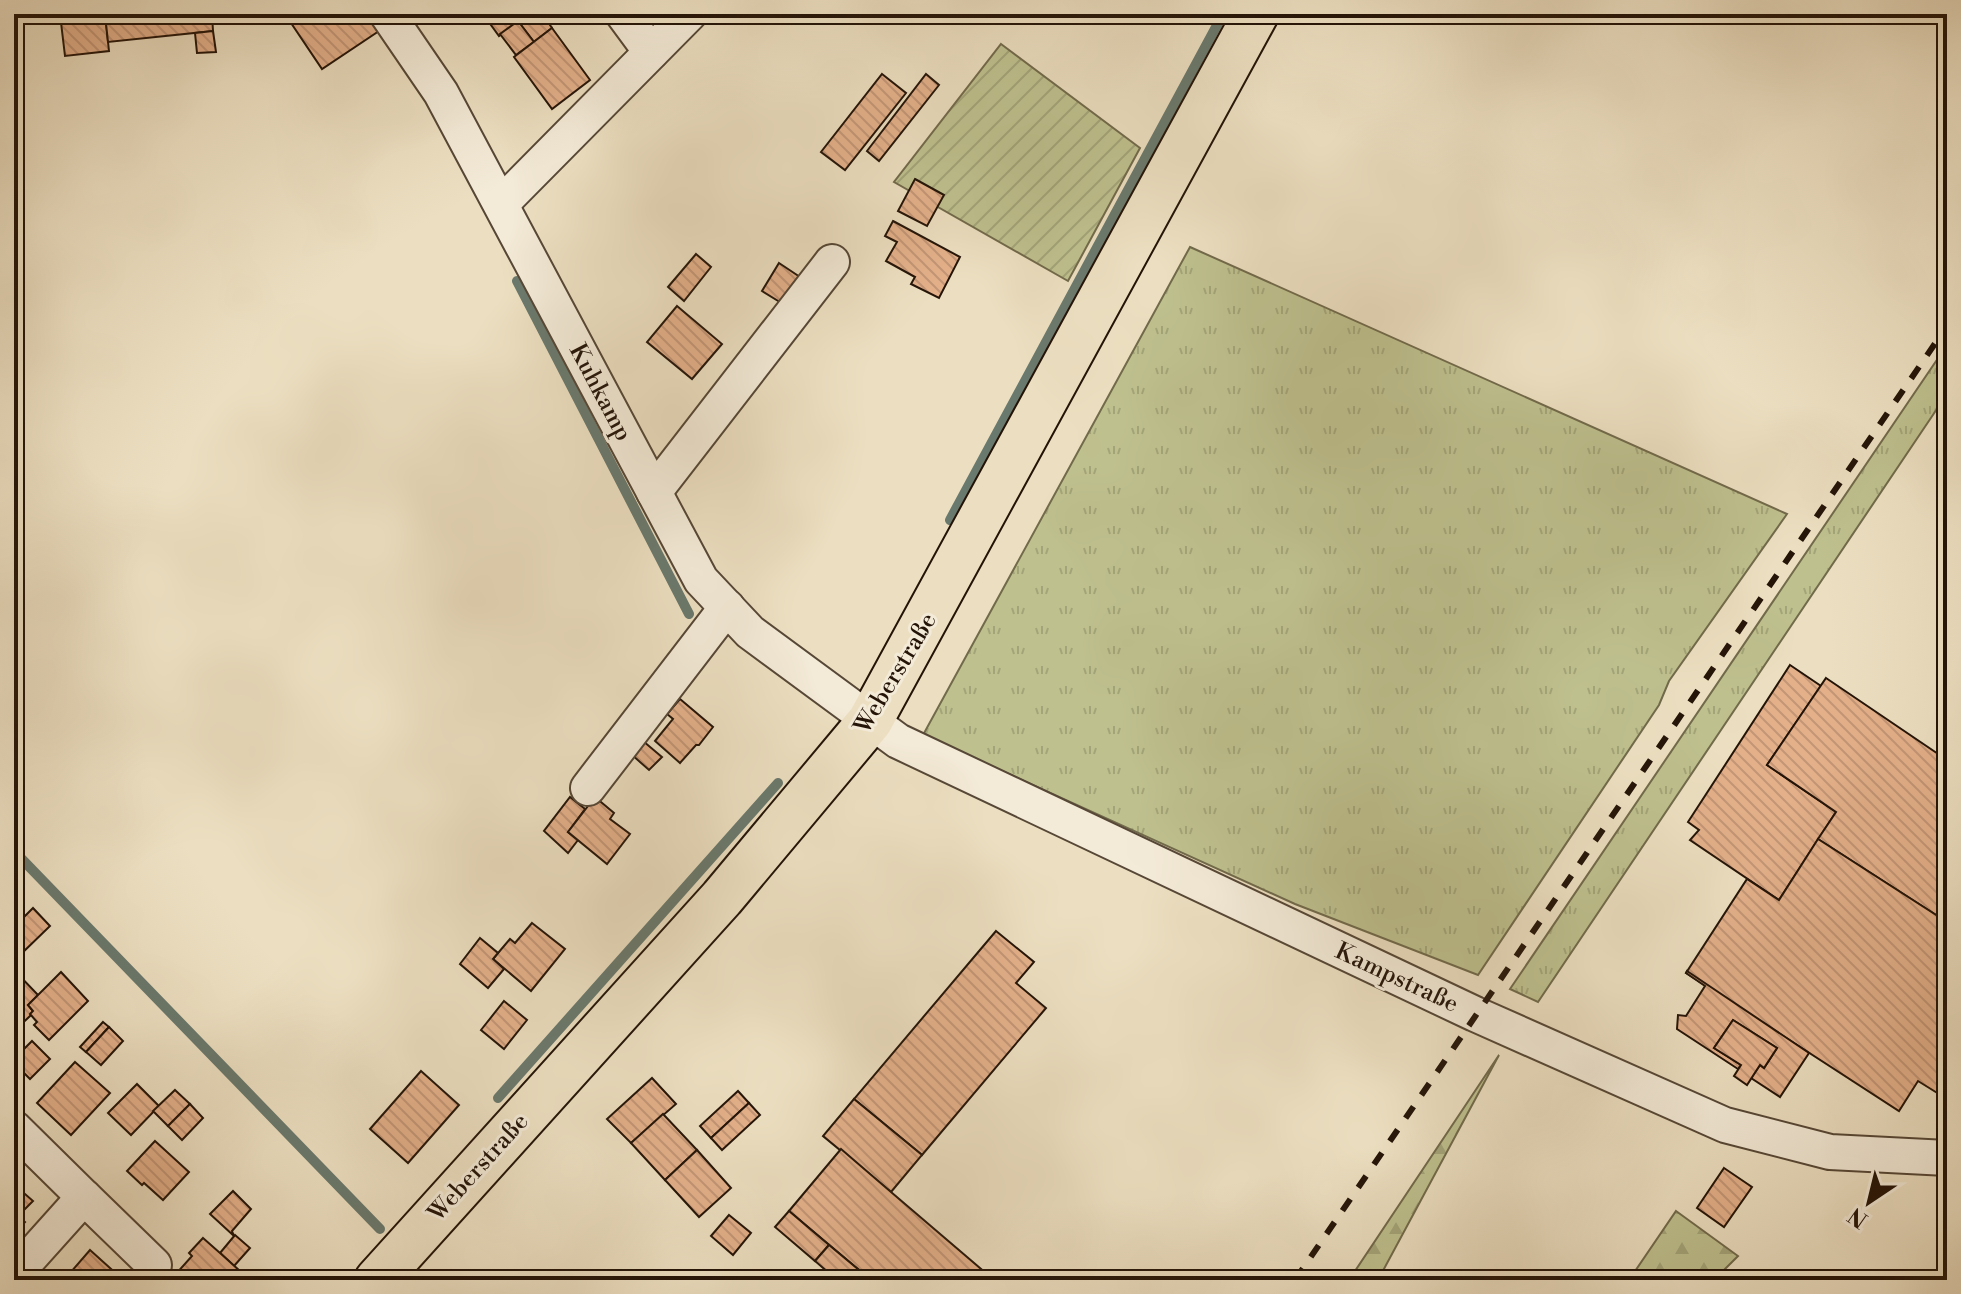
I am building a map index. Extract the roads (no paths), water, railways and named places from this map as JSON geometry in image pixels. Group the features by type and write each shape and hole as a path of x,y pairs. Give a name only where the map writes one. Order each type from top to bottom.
{"main road":[{"name":"Weberstraße","path":"377,1280 722,898 870,721 1256,14"}],"street":[{"name":"Kuhkamp","path":"387,14 441,93 701,580 750,632 870,721"},
{"path":"623,14 651,52"},
{"path":"501,204 689,14"},
{"path":"654,492 832,262"},
{"path":"588,788 727,607"},
{"name":"Kampstraße","path":"870,721 898,741 1461,1008 1725,1125 1830,1152 1947,1158"},
{"path":"14,1128 154,1265"},
{"path":"14,1275 84,1197"}],"waterway":[{"path":"950,520 1223,14"},
{"path":"517,281 689,614"},
{"path":"498,1098 778,783"},
{"path":"14,851 380,1229"}],"railway":[{"path":"1295,1280 1947,326"}]}
